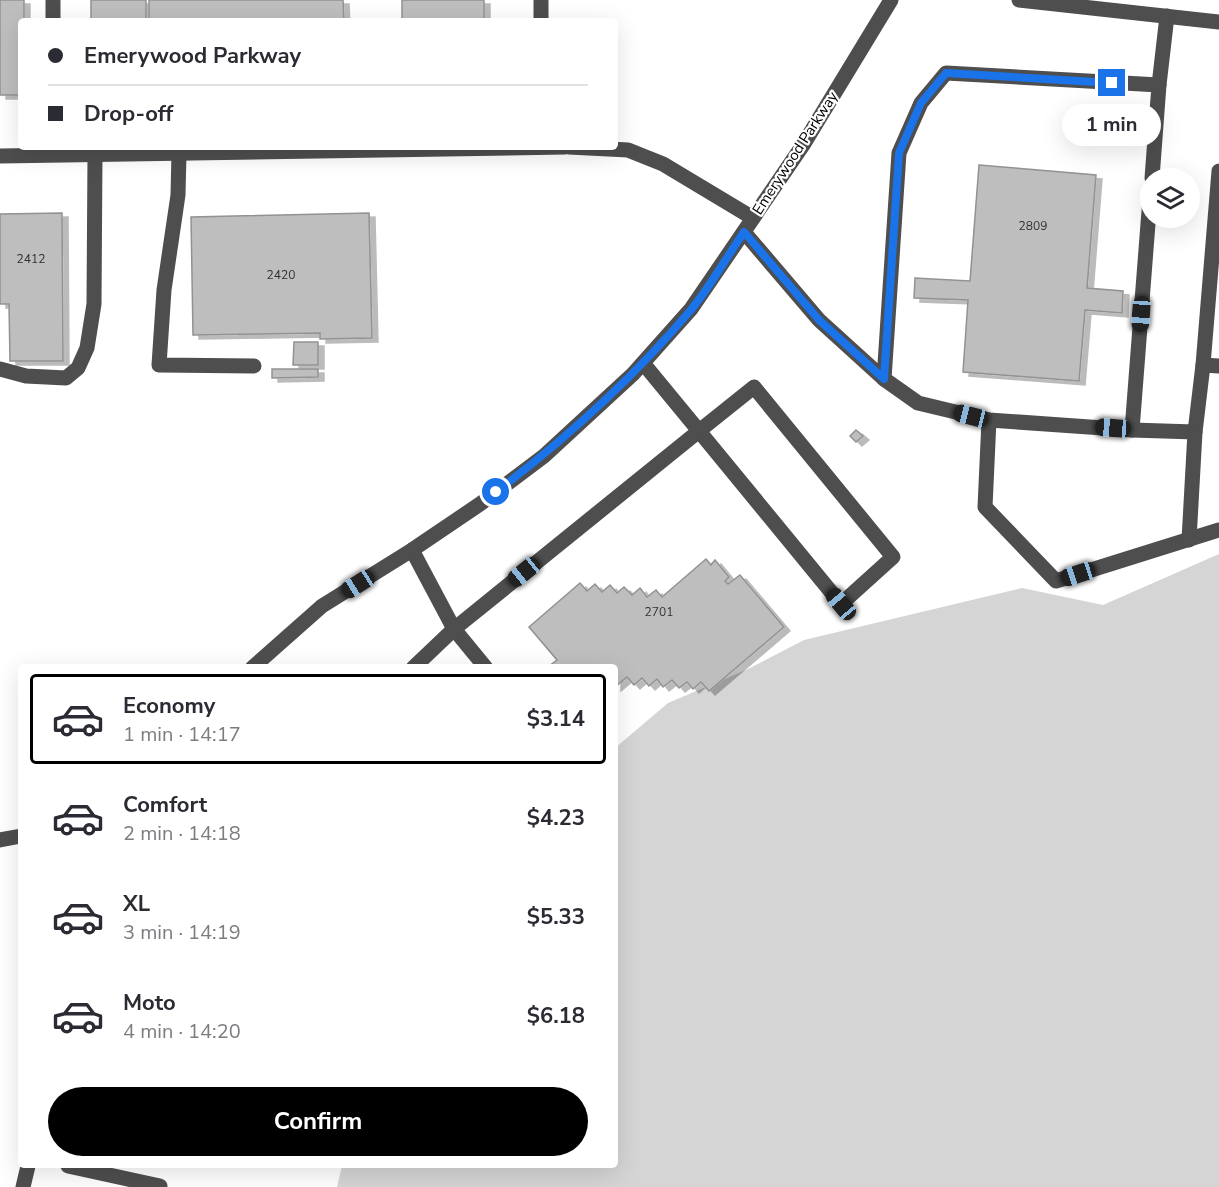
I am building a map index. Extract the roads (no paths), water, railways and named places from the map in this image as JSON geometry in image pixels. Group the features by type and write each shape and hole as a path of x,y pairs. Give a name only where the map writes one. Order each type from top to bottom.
{"street":[{"path":"52,0 53,18"},
{"path":"541,0 541,18"},
{"name":"Emerywood Parkway","path":"257,664 322,606 412,550 480,504 544,456 643,363 691,309 744,232 803,145 891,0"},
{"path":"1019,0 1219,22"},
{"path":"1153,168 1167,16"},
{"path":"884,379 899,153 921,103 946,73 1159,85"},
{"path":"0,156 56,151 95,155 359,150"},
{"path":"618,150 628,150 663,164 753,218"},
{"path":"179,153 178,195 164,290 159,365 254,366"},
{"path":"0,369 26,376 66,378 78,368 87,348 94,304 95,155"},
{"path":"1189,540 1195,432 1214,296 1219,171"},
{"path":"1132,430 1148,228"},
{"path":"744,232 819,320 884,379 918,403 989,420 1195,432"},
{"path":"417,664 454,629 699,431 754,387 893,557 841,604 699,431 643,363"},
{"path":"1203,365 1219,366"},
{"path":"989,420 985,507 1056,581 1219,530"},
{"path":"412,550 454,629 483,664"},
{"path":"0,840 18,837"},
{"path":"23,1187 28,1168"},
{"path":"77,1168 160,1186"}]}
